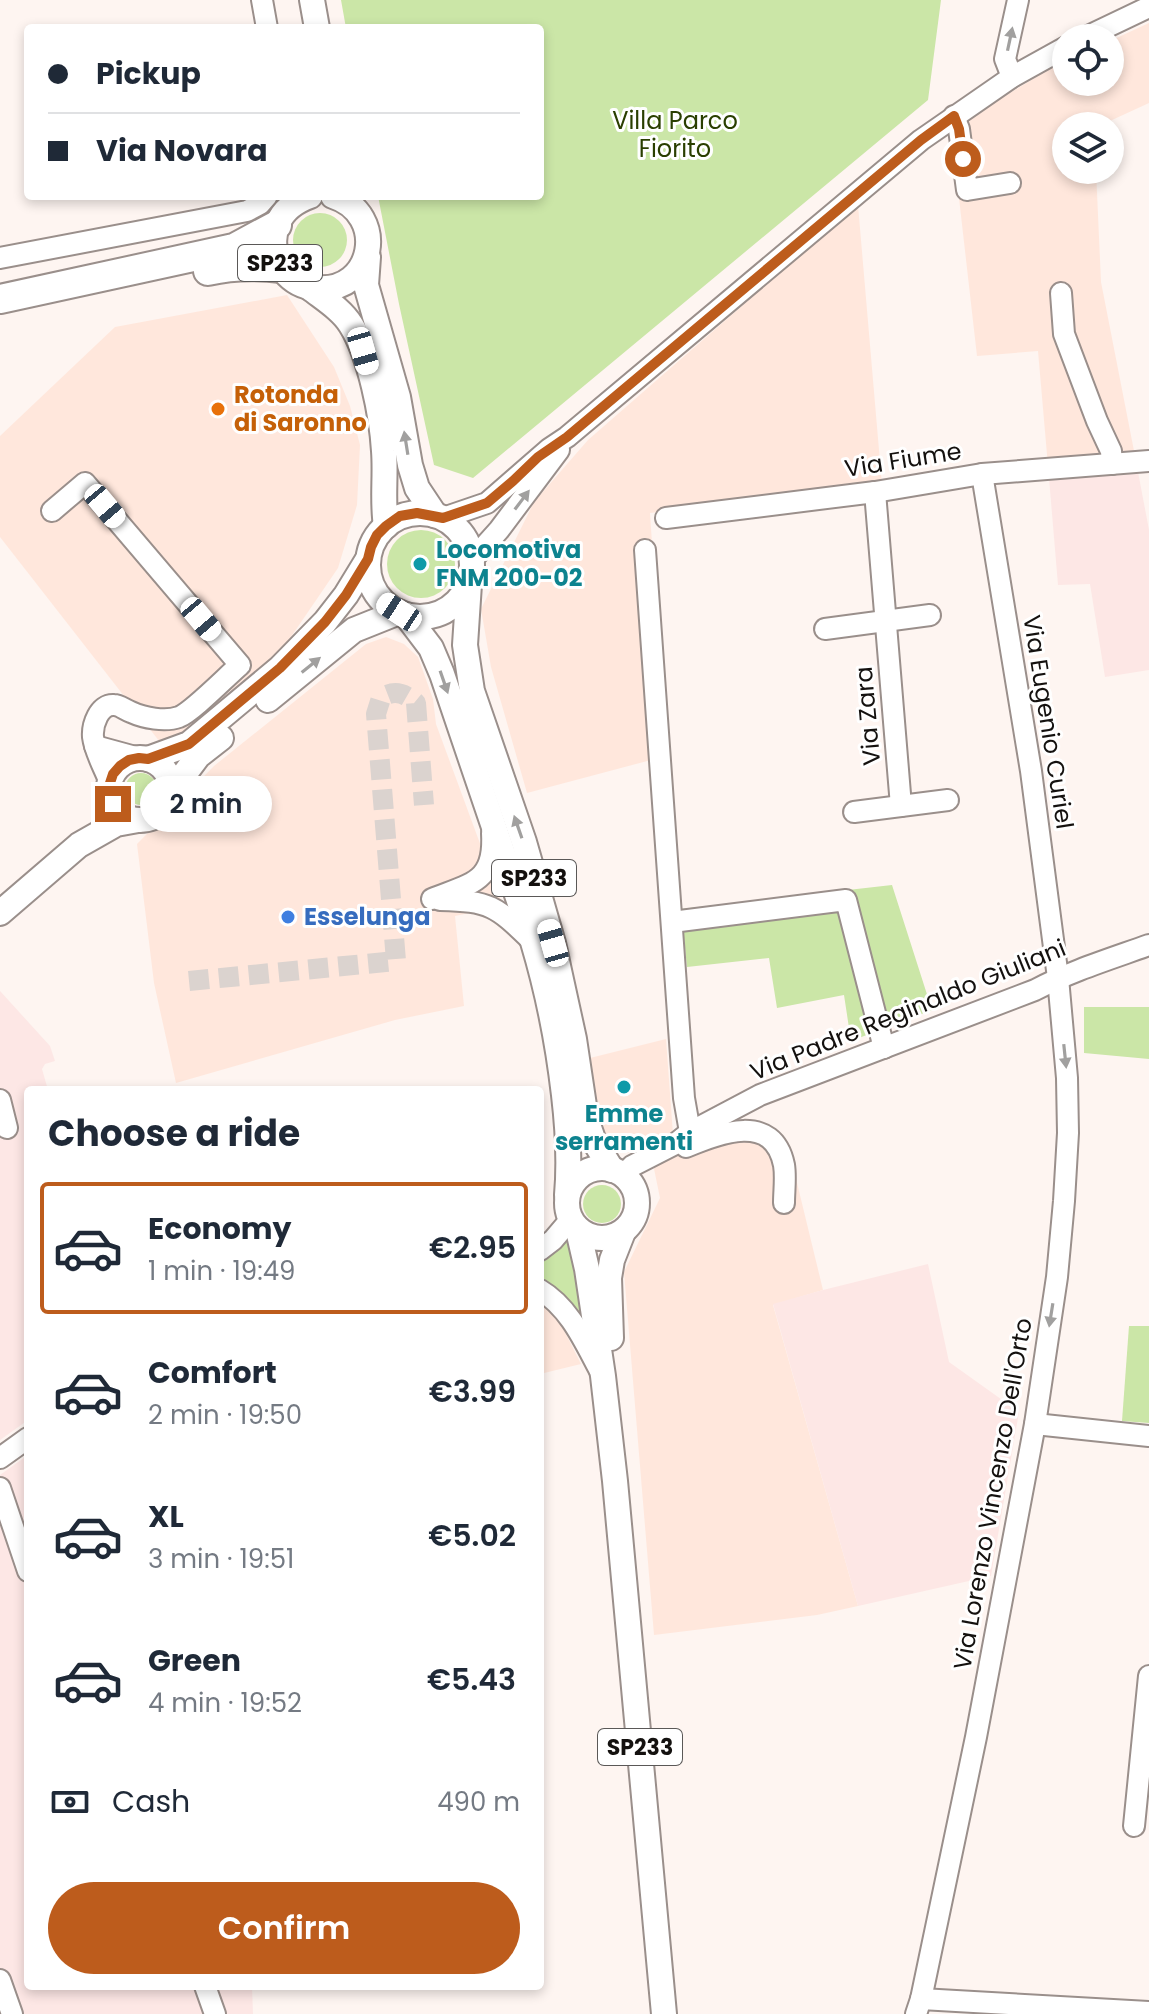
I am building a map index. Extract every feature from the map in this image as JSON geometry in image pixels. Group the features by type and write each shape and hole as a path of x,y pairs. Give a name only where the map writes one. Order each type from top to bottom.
{"highway":[{"path":"0,299 234,248 277,225"},
{"path":"0,316 226,267 258,265 282,268"}],"main road":[{"name":"SP233","path":"300,200 285,212 277,225 274,240 276,254 289,277 310,288 339,286 362,267 368,253"},
{"path":"0,913 79,845 116,824 158,815 198,756 354,630 402,614 425,617 444,611 459,600 471,572 468,543 458,528 439,516 417,488 398,397 366,285 369,239 366,224 359,212 344,200"},
{"name":"SP233","path":"310,288 333,305 351,324 363,351 381,420 386,526"},
{"path":"79,845 110,788 113,774 120,766 129,760 144,759 189,744 280,668 325,622 346,595 368,559 377,535 386,526 400,516 417,513 439,516"},
{"name":"SP233","path":"368,559 369,576 375,591 385,603 402,614 431,648 490,813 545,982 558,1048 569,1141 566,1204 587,1269 603,1376 664,2014"},
{"name":"SP233","path":"471,572 465,645 472,691 524,842 553,943 574,1039 586,1119 593,1139 622,1170 636,1192 636,1214 623,1232 609,1278 615,1481"},
{"path":"144,759 165,770 171,792"},
{"path":"110,788 113,804 119,812 138,820"},
{"path":"567,1195 579,1176 590,1170 622,1170"},
{"path":"574,1225 589,1236 600,1239 623,1232"}],"street":[{"path":"262,0 266,24"},
{"path":"1012,77 1005,59 1018,0"},
{"path":"1113,24 1149,7"},
{"path":"439,516 487,503 538,457 567,437 921,140 1012,77 1052,55"},
{"path":"954,116 959,129 967,190 1010,183"},
{"path":"0,258 247,211 264,200"},
{"path":"1061,293 1064,334 1111,451 1112,464"},
{"path":"471,572 567,437"},
{"name":"Via Fiume","path":"666,518 875,492 982,474 1149,461"},
{"name":"Via Eugenio Curiel","path":"982,474 1031,771 1058,978"},
{"path":"52,511 85,483 240,665 180,716 159,719 133,714 116,705 106,706 94,724 93,735 110,788"},
{"name":"Via Zara","path":"875,492 901,806"},
{"path":"645,550 684,1098 690,1132"},
{"path":"825,629 930,615"},
{"path":"95,746 144,759"},
{"path":"854,812 948,800"},
{"path":"490,813 493,852 484,874 465,886 432,899 488,905 503,913 533,942"},
{"path":"672,922 846,900 884,1048"},
{"name":"Via Padre Reginaldo Giuliani","path":"622,1170 675,1144 690,1132 760,1095 1149,945"},
{"name":"Via Lorenzo Vincenzo Dell'Orto","path":"918,2007 976,1737 1035,1424 1057,1277 1068,1133 1067,1078 1058,978"},
{"path":"0,1100 7,1128"},
{"path":"622,1170 665,1159 726,1132 757,1132 768,1137 782,1159 784,1203"},
{"path":"544,1247 574,1225"},
{"path":"544,1293 558,1303 570,1319 603,1376"},
{"path":"1035,1424 1149,1436"},
{"path":"0,1458 24,1441"},
{"path":"0,1488 24,1559"},
{"path":"1134,1826 1149,1676"},
{"path":"0,1980 12,2014"},
{"path":"206,1990 215,2014"},
{"path":"918,2007 1149,2012"}],"shaded area":[{"path":"1149,23 1149,103 1124,114 1124,112 1052,112 1052,184 1097,184 1101,282 1135,456 1048,466 1038,351 977,356 951,128 1052,68 1052,96 1124,96 1124,35"},
{"path":"858,205 882,485 650,513 666,756 527,793 491,667 481,609 534,502 588,440"},
{"path":"287,295 334,367 350,406 360,445 357,505 338,568 265,675 163,746 0,537 0,436 115,327"},
{"path":"1135,456 1149,530 1149,670 1105,677 1090,584 1058,585 1048,466"},
{"path":"386,637 404,644 418,657 433,699 436,724 503,906 455,916 464,1006 395,1020 176,1083 154,983 137,844 214,766 366,644"},
{"path":"0,991 50,1046 55,1061 45,1064 42,1069 47,1086 24,1086 24,1423 0,1440"},
{"path":"666,1039 674,1148 729,1127 791,1158 823,1290 773,1305 858,1606 817,1615 654,1635 624,1272 660,1198 652,1159 606,1143 595,1130 586,1059"},
{"path":"928,1264 949,1362 1019,1412 991,1576 858,1606 773,1304"},
{"path":"544,1305 557,1316 581,1364 544,1373"},
{"path":"24,1458 24,1990 252,1990 253,2014 0,2014 0,1475"}],"green space":[{"name":"Villa Parco Fiorito","path":"341,0 941,0 928,100 473,478 434,465 379,200 544,200 544,24 345,24"},
{"path":"320,213 339,221 347,240 339,259 320,267 301,259 293,240 301,221"},
{"path":"421,530 445,540 455,564 445,588 421,598 397,588 387,564 397,540"},
{"path":"141,773 152,778 157,789 152,800 141,805 130,800 125,789 130,778"},
{"path":"892,885 932,1010 851,1041 844,995 777,1008 769,958 687,967 681,909"},
{"path":"1084,1007 1149,1007 1149,1059 1084,1053"},
{"path":"602,1185 615,1191 621,1204 615,1217 602,1223 589,1217 583,1204 589,1191"},
{"path":"567,1235 574,1250 588,1333 544,1286 544,1255"},
{"path":"1129,1326 1149,1326 1149,1423 1122,1421"}],"tunnel":[{"path":"189,981 396,961 376,714 381,698 391,694 403,695 416,703 424,805"}],"place":[{"name":"Rotonda di Saronno","path":"218,409"},
{"name":"Locomotiva FNM 200-02","path":"420,564"},
{"name":"Esselunga","path":"288,917"},
{"name":"Emme serramenti","path":"624,1087"}],"route":[{"path":"113,804 109,794 110,783 120,766 129,760 148,759 189,744 280,668 325,622 346,595 368,559 377,535 386,526 400,516 417,513 443,518 487,503 538,457 567,437 921,140 954,116 963,159"}]}
